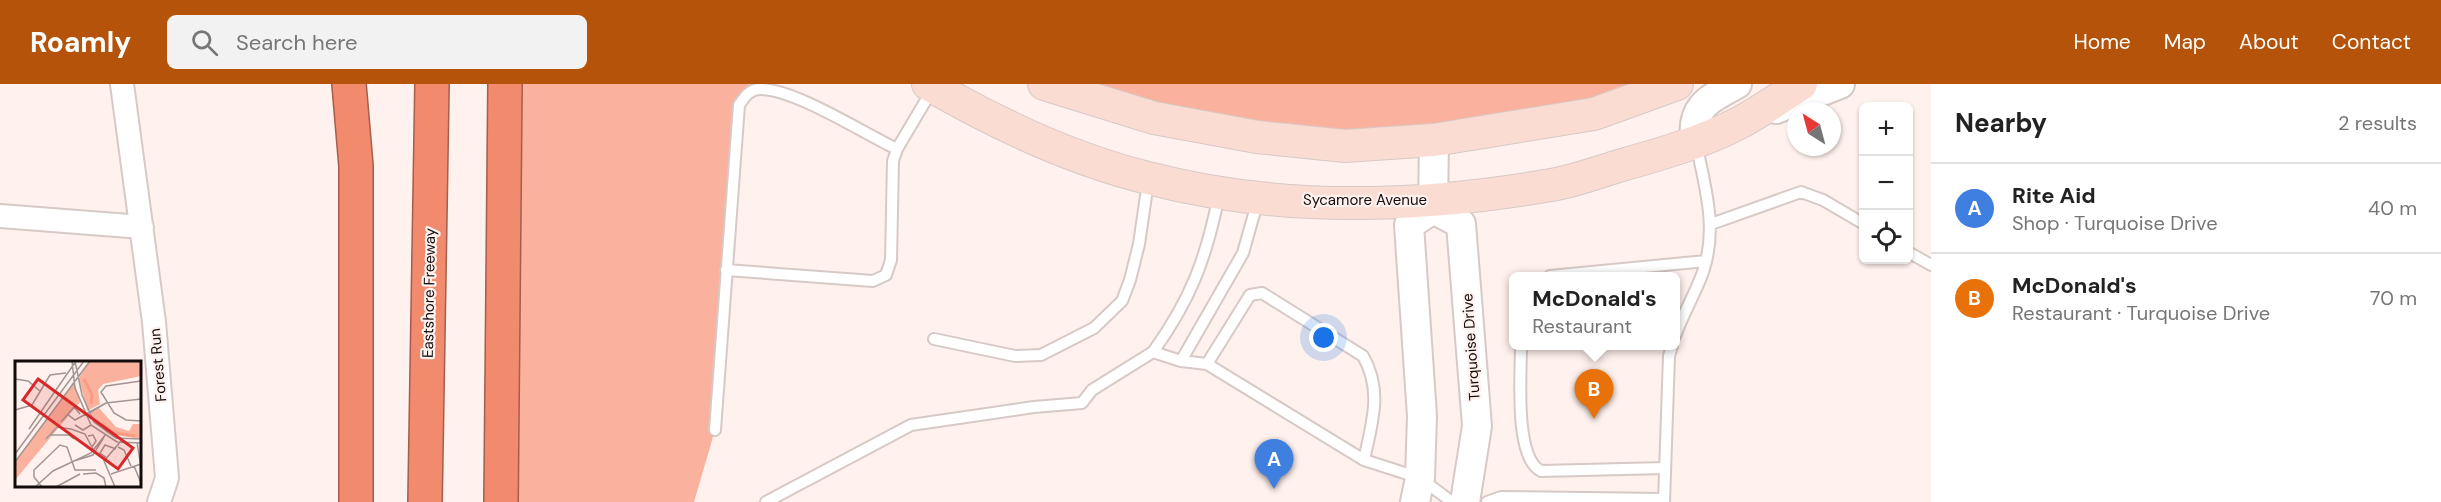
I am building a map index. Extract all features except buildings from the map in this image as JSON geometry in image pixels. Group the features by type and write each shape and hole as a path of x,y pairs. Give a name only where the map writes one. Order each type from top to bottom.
{"highway":[{"path":"349,84 356,166 356,502"},
{"name":"Eastshore Freeway","path":"425,502 432,84"},
{"path":"501,502 505,84"}],"main road":[{"path":"1044,84 1154,118 1257,136 1345,146 1434,140 1594,114 1677,84"},
{"name":"Sycamore Avenue","path":"934,85 999,123 1086,159 1148,178 1258,198 1433,205 1553,185 1656,156 1738,123 1801,84"}],"street":[{"name":"Forest Run","path":"122,84 154,322 167,478 159,502"},
{"path":"1695,140 1694,127 1704,102 1737,84"},
{"path":"1738,123 1840,84"},
{"path":"1417,490 1422,416 1409,225 1433,205 1434,140"},
{"name":"Turquoise Drive","path":"1433,205 1461,224 1477,426 1465,502"},
{"path":"0,216 142,227"}],"lane":[{"path":"726,270 873,281 886,275 891,260 893,161 897,149 934,85"},
{"path":"715,430 739,105 746,94 758,89 783,94 814,106 897,149"},
{"path":"1680,323 1706,261 1711,225 1695,140"},
{"path":"934,339 1015,356 1041,355 1094,328 1122,301 1130,280 1139,244 1148,178"},
{"path":"766,502 911,425 1034,407 1082,403 1092,390 1153,352 1176,320 1198,274 1210,241 1220,192"},
{"path":"1711,225 1801,192 1823,200 1859,222"},
{"path":"1181,361 1243,253 1258,198"},
{"path":"1913,255 1931,266"},
{"path":"1598,272 1706,261"},
{"path":"1207,364 1250,295 1262,293 1363,356 1373,372 1375,389 1373,418 1364,460"},
{"path":"1521,350 1523,447 1534,467 1541,471 1665,468"},
{"path":"1487,502 1502,496 1664,501 1671,350"},
{"path":"1153,352 1181,361 1207,364 1417,490 1452,502"}],"shaded area":[{"path":"505,84 749,84 739,106 715,430 694,502 501,502"},
{"path":"1044,84 1677,84 1345,146"}],"place":[{"name":"McDonald's","path":"1594,419"},
{"name":"Rite Aid","path":"1274,489"}]}
